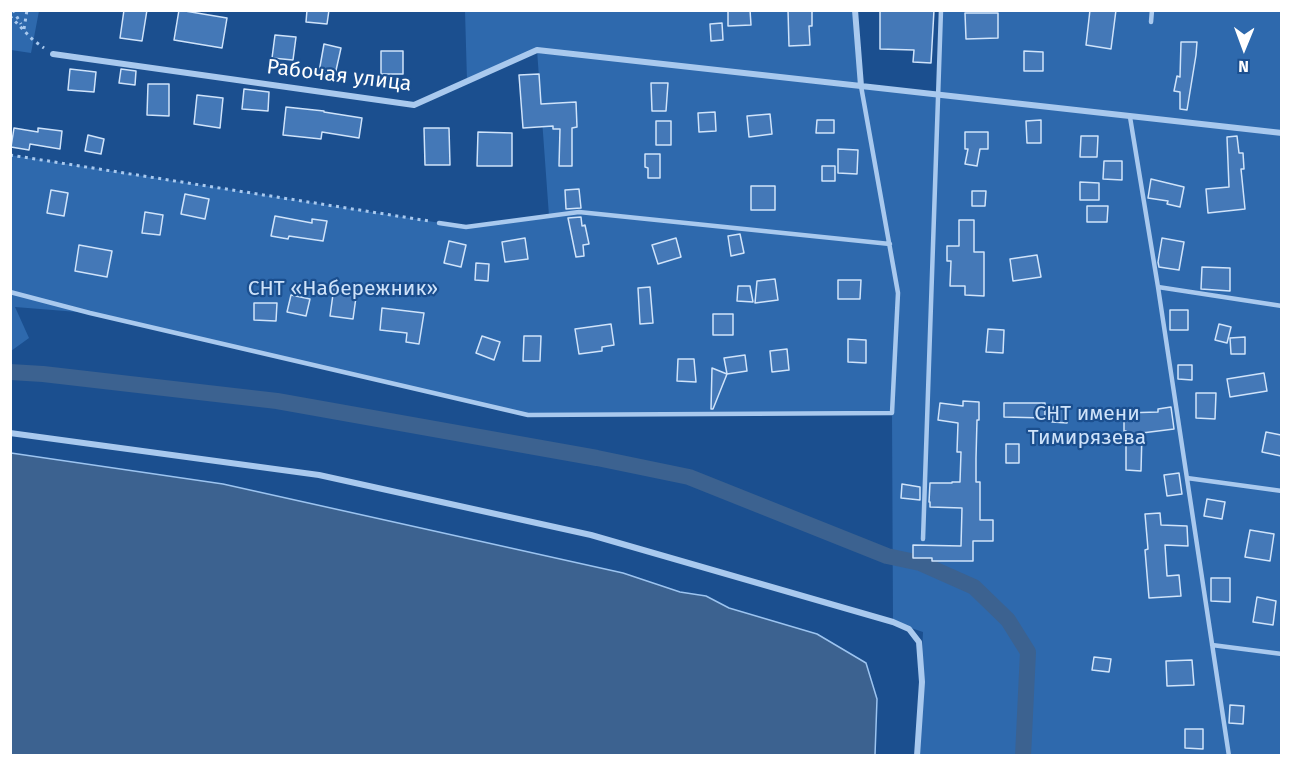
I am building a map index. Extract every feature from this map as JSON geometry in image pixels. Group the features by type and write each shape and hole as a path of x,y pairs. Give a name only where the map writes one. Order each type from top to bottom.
{"street":[{"path":"855,10 861,86"},
{"name":"Рабочая улица","path":"53,54 414,105 537,50 1281,133"},
{"path":"10,433 319,475 591,535 894,621 909,629 919,642 922,682 917,756"}],"lane":[{"path":"923,539 941,10"},
{"path":"1151,22 1152,10"},
{"path":"10,292 90,313 528,415 892,412 898,293 861,86"},
{"path":"1130,117 1229,756"},
{"path":"439,223 466,227 579,212 890,244"},
{"path":"1158,288 1281,306"},
{"path":"1187,478 1281,491"},
{"path":"1212,645 1281,654"}],"path":[{"path":"13,10 33,40 53,54"},
{"path":"24,28 27,10"},
{"path":"10,16 24,28"},
{"path":"10,155 439,223"}],"green space":[{"path":"10,11 39,11 31,53 11,50"},
{"path":"465,11 855,11 862,86 938,95 941,11 1281,11 1281,755 917,755 923,632 893,622 892,413 528,415 90,313 15,307 29,338 11,351 10,155 466,227 549,216 537,50 467,81"}],"shaded area":[{"path":"11,453 223,484 623,573 680,592 706,596 729,608 817,634 866,663 877,699 875,755 11,755"}],"building":[{"path":"124,10 147,10 142,41 120,38"},
{"path":"179,10 227,18 222,48 174,40"},
{"path":"307,10 329,10 327,24 306,22"},
{"path":"728,10 750,10 751,25 728,26"},
{"path":"788,10 812,10 812,26 809,26 810,45 789,46"},
{"path":"880,10 934,10 931,63 913,62 914,50 880,49"},
{"path":"1090,10 1116,10 1111,49 1086,45"},
{"path":"965,13 998,13 998,38 966,39"},
{"path":"722,23 723,40 711,41 710,24"},
{"path":"275,35 296,37 293,60 272,58"},
{"path":"1181,42 1197,42 1187,110 1180,109 1180,92 1174,91 1177,76 1180,77"},
{"path":"324,44 341,48 335,75 319,72"},
{"path":"381,51 403,51 403,74 381,74"},
{"path":"1024,51 1043,52 1043,71 1024,71"},
{"path":"70,69 96,72 94,92 68,90"},
{"path":"121,69 136,71 135,85 119,83"},
{"path":"539,74 541,104 576,102 577,127 572,128 572,166 559,166 560,129 553,129 553,126 523,128 519,75"},
{"path":"651,83 668,83 666,111 652,111"},
{"path":"148,84 169,84 169,116 147,115"},
{"path":"244,89 269,92 268,111 242,109"},
{"path":"197,95 223,98 220,128 194,124"},
{"path":"286,107 362,118 359,138 322,132 321,139 283,135"},
{"path":"715,112 716,131 699,132 698,113"},
{"path":"770,114 772,134 749,137 747,116"},
{"path":"817,120 834,120 834,133 816,133"},
{"path":"1041,120 1041,143 1027,143 1026,121"},
{"path":"656,121 671,121 671,145 656,145"},
{"path":"14,128 38,132 38,128 62,131 60,149 30,144 29,150 11,147"},
{"path":"424,128 449,128 450,165 425,165"},
{"path":"478,132 512,133 512,166 477,166"},
{"path":"965,132 988,132 988,149 980,149 977,166 965,164 968,149 965,149"},
{"path":"88,135 104,139 101,154 85,151"},
{"path":"1081,136 1098,136 1097,157 1080,157"},
{"path":"1237,136 1239,153 1243,153 1244,169 1241,169 1245,209 1208,213 1206,189 1229,187 1227,137"},
{"path":"838,149 858,150 857,174 838,173"},
{"path":"645,154 660,154 660,178 648,178"},
{"path":"1104,161 1122,161 1122,180 1103,179"},
{"path":"822,166 835,166 835,181 822,181"},
{"path":"1151,179 1184,187 1180,207 1167,204 1168,201 1148,198"},
{"path":"1080,182 1099,183 1099,200 1080,200"},
{"path":"751,186 775,186 775,210 751,210"},
{"path":"579,189 581,208 566,209 565,190"},
{"path":"51,190 68,193 64,216 47,213"},
{"path":"972,191 986,191 985,206 972,206"},
{"path":"185,194 209,199 205,219 181,214"},
{"path":"1087,206 1108,206 1107,222 1087,222"},
{"path":"145,212 163,215 160,235 142,233"},
{"path":"275,216 312,223 312,219 327,221 323,241 271,236"},
{"path":"581,217 589,244 583,245 584,256 576,257 568,218"},
{"path":"959,220 974,220 974,252 984,252 984,296 965,295 965,286 950,286 951,261 947,261 947,246 959,246"},
{"path":"740,234 744,253 731,256 728,236"},
{"path":"525,238 528,259 505,262 502,242"},
{"path":"676,238 681,257 658,264 652,245"},
{"path":"1162,238 1184,242 1179,270 1159,267"},
{"path":"449,241 466,245 461,267 444,263"},
{"path":"79,245 112,251 107,277 75,271"},
{"path":"1037,255 1041,277 1013,281 1010,259"},
{"path":"476,263 489,264 488,281 475,280"},
{"path":"1202,267 1230,268 1230,291 1201,289"},
{"path":"775,279 778,300 755,303 757,281"},
{"path":"838,280 861,280 860,299 838,299"},
{"path":"738,286 750,286 753,302 737,301"},
{"path":"334,287 357,290 353,319 330,316"},
{"path":"650,287 653,323 640,324 638,288"},
{"path":"291,295 310,299 306,316 287,312"},
{"path":"254,303 277,303 276,321 254,320"},
{"path":"382,308 424,313 419,344 406,342 407,333 380,330"},
{"path":"1170,310 1188,310 1188,330 1170,330"},
{"path":"713,314 733,314 733,335 713,335"},
{"path":"611,324 614,345 602,347 602,351 579,354 575,329"},
{"path":"1219,324 1231,327 1227,343 1215,340"},
{"path":"988,329 1004,330 1003,353 986,352"},
{"path":"482,336 500,342 494,360 476,353"},
{"path":"524,336 541,336 540,361 523,361"},
{"path":"1245,337 1245,354 1231,354 1230,338"},
{"path":"848,339 866,340 866,363 848,362"},
{"path":"787,349 789,370 772,372 770,351"},
{"path":"745,355 747,371 727,374 724,358"},
{"path":"678,359 694,359 696,382 677,381"},
{"path":"1178,365 1192,365 1192,380 1178,379"},
{"path":"712,368 727,374 713,409 711,409"},
{"path":"1264,373 1267,391 1230,397 1227,379"},
{"path":"1196,393 1216,393 1215,419 1196,418"},
{"path":"963,401 979,402 976,482 980,482 980,520 993,520 993,541 973,541 973,561 932,561 932,558 913,558 913,545 961,546 962,508 930,507 929,502 930,483 960,482 961,452 957,452 958,423 938,420 940,403 963,406"},
{"path":"1004,403 1045,403 1045,418 1004,417"},
{"path":"1053,407 1067,408 1067,423 1052,422"},
{"path":"1171,407 1174,429 1142,433 1141,471 1126,470 1124,413 1158,412 1158,409"},
{"path":"1266,432 1281,435 1281,456 1262,452"},
{"path":"1006,444 1019,444 1019,463 1006,463"},
{"path":"1179,473 1182,494 1167,496 1164,475"},
{"path":"902,484 920,487 920,500 901,498"},
{"path":"1207,499 1225,502 1222,519 1204,516"},
{"path":"1160,513 1161,525 1187,526 1188,546 1165,545 1167,576 1179,575 1181,596 1149,598 1145,514"},
{"path":"1250,530 1274,534 1270,561 1245,557"},
{"path":"1211,578 1230,578 1230,602 1211,601"},
{"path":"1257,597 1276,601 1273,625 1253,622"},
{"path":"1094,657 1111,659 1109,672 1092,670"},
{"path":"1192,660 1194,685 1167,686 1166,661"},
{"path":"1230,705 1244,706 1243,724 1229,723"},
{"path":"1185,729 1203,729 1203,749 1185,748"}],"waterway":[{"path":"10,372 277,401 597,458 689,477 887,556 920,563 974,587 1008,620 1028,652 1023,756"}],"park label":[{"name":"СНТ «Набережник»","path":"343,289"},
{"name":"СНТ имени Тимирязева","path":"1087,426"}]}
